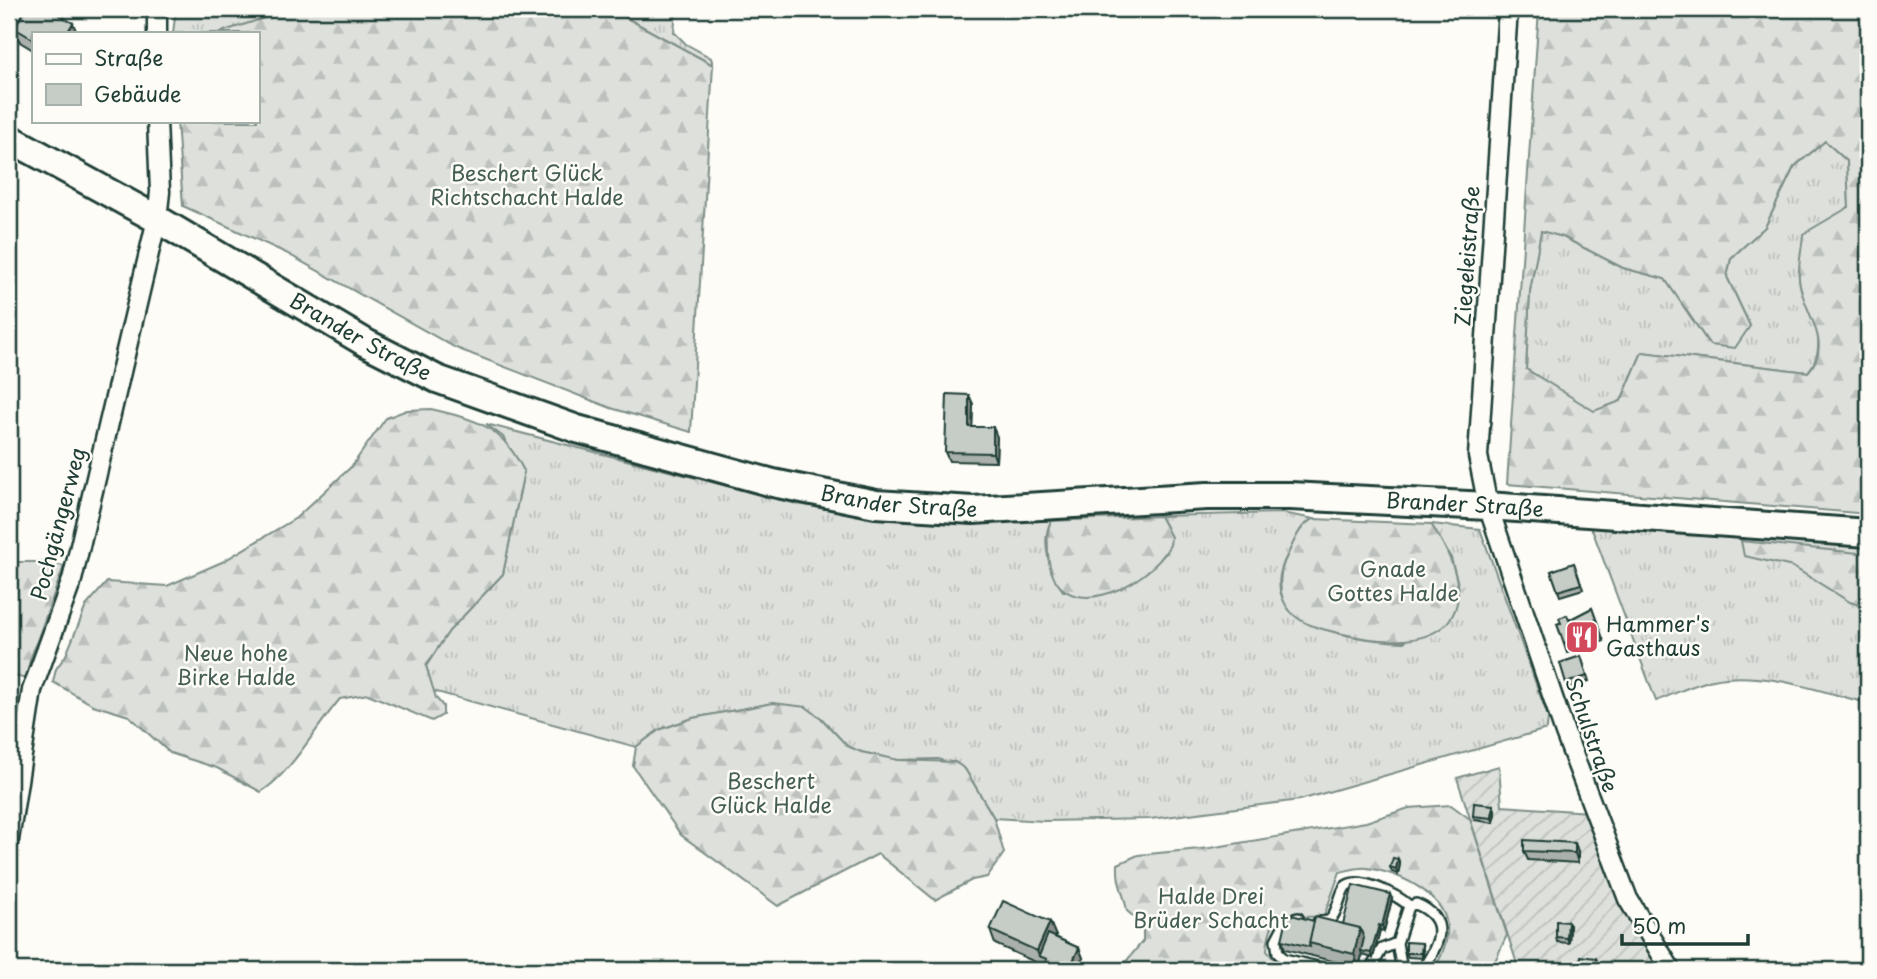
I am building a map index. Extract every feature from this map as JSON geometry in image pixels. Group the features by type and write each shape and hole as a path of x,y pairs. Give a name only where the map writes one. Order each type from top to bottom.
{"main road":[{"name":"Brander Straße","path":"9,138 157,219 366,343 437,379 577,429 773,484 876,504 973,510 1207,496 1290,496 1488,506 1868,533"}],"street":[{"path":"157,9 157,32"},
{"name":"Ziegeleistraße","path":"1488,506 1478,456 1508,9"},
{"name":"Pochgängerweg","path":"9,840 32,691 72,580 157,219 160,192 157,122"},
{"name":"Schulstraße","path":"1488,506 1565,733 1628,899 1671,970"}],"lane":[{"path":"1330,970 1284,959 1278,953 1276,940 1286,921 1295,918 1329,921 1335,915 1344,889 1349,884 1358,883 1392,893 1409,906"},
{"path":"1409,906 1416,904 1428,909 1437,920 1440,935 1434,953 1422,970"},
{"path":"1402,970 1397,943 1409,906"},
{"path":"1374,967 1382,949 1397,943"}],"green space":[{"path":"176,9 293,9 221,32 173,32"},
{"name":"Beschert Glück Richtschacht Halde","path":"293,9 610,9 713,65 691,432 611,408 456,348 286,253 183,206 177,122 259,122 259,32 221,32"},
{"path":"610,9 676,9 674,32 686,44 711,58 713,65"},
{"path":"1539,9 1868,9 1868,514 1507,484","holes":["1825,141 1847,161 1849,207 1803,234 1799,279 1815,326 1819,349 1808,372 1642,352 1621,401 1594,411 1526,369 1530,291 1541,231 1563,237 1623,268 1665,279 1710,345 1735,348 1750,326 1727,277 1731,258 1765,227 1794,167"]},
{"path":"1825,141 1847,161 1849,207 1799,281 1813,315 1818,339 1815,362 1808,372 1642,352 1621,401 1594,412 1526,369 1530,291 1541,230 1563,237 1623,268 1665,279 1710,345 1750,326 1727,277 1731,258 1765,227 1794,167"},
{"name":"Neue hohe Birke Halde","path":"431,409 487,427 507,444 524,471 503,574 449,631 426,666 436,698 443,706 443,715 432,721 368,694 340,699 283,773 261,792 217,768 170,753 129,716 93,705 53,682 56,669 66,655 86,606 107,582 167,586 222,562 296,518 351,467 386,418 407,410"},
{"path":"486,424 797,504 899,520 1051,521 1046,538 1054,575 1063,591 1080,594 1108,593 1120,588 1143,574 1167,552 1167,529 1160,516 1282,513 1314,519 1302,528 1289,552 1280,577 1282,597 1294,612 1312,624 1360,638 1384,641 1404,642 1459,588 1451,558 1431,524 1480,529 1548,717 1547,729 1300,800 1150,819 1044,821 994,818 965,769 938,759 898,760 861,752 847,746 821,718 773,703 693,718 659,730 636,747 433,691 426,666 449,631 503,574 524,471 503,437"},
{"path":"1586,513 1868,533 1868,703 1791,683 1751,677 1713,680 1656,701"},
{"path":"1160,516 1171,537 1170,545 1159,561 1123,587 1103,595 1083,597 1066,591 1054,577 1048,553 1051,521"},
{"name":"Gnade Gottes Halde","path":"1314,519 1431,524 1449,557 1457,584 1456,606 1447,623 1430,634 1407,640 1377,640 1322,629 1295,616 1286,605 1281,591 1282,570 1298,534"},
{"path":"1741,541 1868,554 1868,608 1850,602 1793,567 1744,556"},
{"path":"9,562 44,562 64,566 30,660 26,679 9,674"},
{"name":"Beschert Glück Halde","path":"773,703 806,707 821,718 847,746 861,752 898,760 955,762 965,769 994,818 1004,853 987,877 972,880 935,900 878,854 778,906 681,835 633,766 636,747 659,730 693,718"},
{"path":"1499,766 1502,806 1589,812 1610,874 1662,970 1519,970 1457,778"},
{"name":"Halde Drei Brüder Schacht","path":"1451,805 1470,819 1507,935 1491,970 1431,970 1439,960 1446,941 1447,926 1443,912 1424,891 1410,882 1364,868 1340,872 1324,916 1284,917 1273,926 1267,951 1277,963 1309,970 1119,970 1143,941 1143,925 1127,911 1118,864 1138,855 1210,848 1366,822 1409,808"}],"building":[{"path":"26,9 49,9 73,23 68,32 32,32 32,38 14,28"},
{"path":"947,394 969,395 969,427 993,427 993,453 945,452"},
{"path":"1574,563 1581,584 1558,591 1551,571"},
{"path":"1592,608 1600,631 1564,643 1557,624 1561,623 1559,618 1567,615 1569,620"},
{"path":"1581,656 1587,676 1566,683 1560,663"},
{"path":"1474,803 1493,805 1492,818 1473,816"},
{"path":"1524,840 1575,843 1575,853 1524,851"},
{"path":"1393,858 1398,859 1396,869 1390,867"},
{"path":"1353,885 1390,894 1382,926 1379,925 1371,953 1361,951 1364,938 1360,928 1343,924"},
{"path":"1003,901 1050,922 1037,951 990,930"},
{"path":"1288,914 1314,921 1310,947 1282,940"},
{"path":"1315,917 1360,928 1354,954 1309,943"},
{"path":"1556,921 1568,922 1567,938 1556,937"},
{"path":"1048,934 1079,948 1069,970 1042,970 1047,959 1039,956"},
{"path":"1406,942 1422,943 1421,953 1406,953"},
{"path":"1581,956 1596,958 1595,970 1579,970"}],"place":[{"name":"Hammer's Gasthaus","path":"1582,637"}]}
